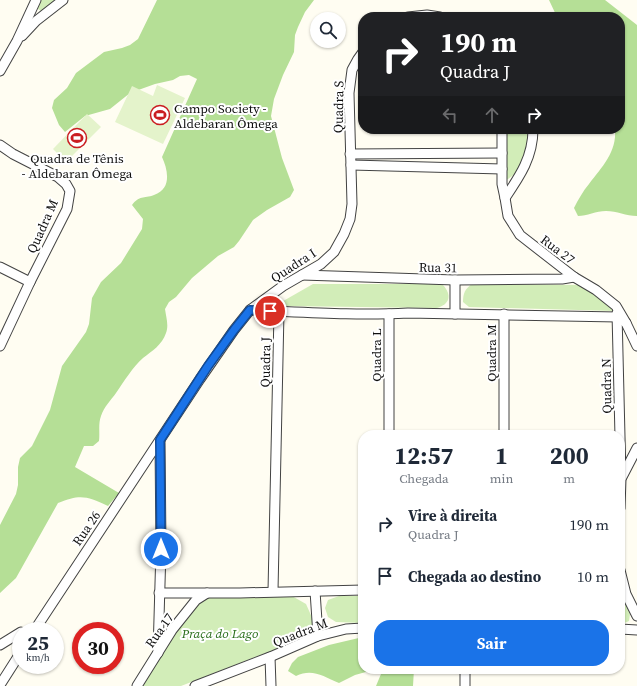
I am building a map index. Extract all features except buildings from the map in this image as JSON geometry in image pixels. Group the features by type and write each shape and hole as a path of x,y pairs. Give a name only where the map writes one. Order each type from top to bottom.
{"street":[{"path":"0,71 17,41 36,0"},
{"path":"17,41 36,21 63,0"},
{"name":"Quadra S","path":"351,165 349,93 352,70 358,59"},
{"path":"502,134 504,198"},
{"path":"504,198 526,164 533,143 533,134"},
{"name":"Quadra M","path":"0,145 13,154 58,177 66,184 70,191 67,209 30,282"},
{"path":"350,154 502,154"},
{"path":"351,165 502,169"},
{"name":"Quadra I","path":"250,310 283,286 321,264 334,252 350,219 352,204 351,165"},
{"name":"Rua 27","path":"504,198 508,216 520,235 532,246 574,277 596,290 616,306 626,323"},
{"path":"0,267 30,282 0,346"},
{"name":"Rua 31","path":"301,275 455,280 562,279 574,277"},
{"path":"455,280 455,314"},
{"path":"616,306 618,317"},
{"path":"158,653 161,549 160,440 208,366 250,310 279,312"},
{"name":"Quadra L","path":"279,312 389,314 388,430"},
{"name":"Quadra J","path":"273,592 279,312"},
{"name":"Quadra M","path":"389,314 408,312 504,314 504,430"},
{"path":"504,314 618,317 626,323 637,346"},
{"name":"Quadra N","path":"618,317 620,430"},
{"name":"Rua 26","path":"40,622 160,440"},
{"path":"625,470 637,448"},
{"path":"159,593 358,590"},
{"path":"315,591 318,636"},
{"name":"Rua 17","path":"137,686 172,630 196,600 207,593"},
{"path":"625,597 636,614 637,622"},
{"path":"36,622 42,618"},
{"name":"Quadra M","path":"195,686 270,657 318,636 346,629 358,628"},
{"path":"625,629 637,630"},
{"path":"0,645 12,637"},
{"path":"270,657 272,686"},
{"path":"0,685 12,666"},
{"path":"465,674 465,686"}],"green space":[{"path":"40,0 56,0 41,11 37,6"},
{"path":"157,0 314,0 305,12 295,35 294,52 274,99 271,116 282,158 294,190 290,197 253,220 234,247 218,256 192,278 176,297 169,302 165,309 167,330 162,341 143,358 129,374 104,410 100,422 99,441 93,446 84,446 75,467 119,493 108,506 83,497 72,498 58,503 16,578 0,593 0,525 16,494 20,458 32,446 50,410 62,366 86,332 89,324 92,298 101,282 121,263 142,229 143,219 132,205 140,198 160,192 166,184 167,173 162,157 197,79 189,75 180,76 173,80 155,84 130,93 110,109 85,116 65,132 59,125 52,108 54,100 67,88 76,73 104,52 130,45 138,39"},
{"path":"549,0 605,0 620,12 555,12"},
{"path":"625,16 637,25 637,216 606,211 578,216 574,208 585,190 608,159 614,145 615,134 625,134"},
{"name":"Campo Society - Aldebaran Ômega","path":"157,85 185,98 163,144 115,122 132,86 153,96"},
{"name":"Quadra de Tênis - Aldebaran Ômega","path":"87,114 101,127 66,162 53,149"},
{"path":"506,134 529,134 528,143 521,165 512,176 506,180"},
{"path":"313,284 443,285 448,292 448,299 445,304 437,308 285,306 278,304"},
{"path":"472,284 583,285 595,293 614,311 469,307 463,302 463,296"},
{"name":"Praça do Lago","path":"292,596 306,604 314,622 307,637 181,686 143,686 180,626 197,605 206,597"},
{"path":"339,596 358,596 358,623 336,622 328,617 325,608 328,600"},
{"path":"625,604 630,614 629,621 625,623"},
{"path":"358,638 359,674 339,683 318,674 307,673 296,676 288,671 292,663 298,657 329,645"},
{"path":"381,674 414,674 413,686 376,686"}],"place":[{"name":"Campo Society - Aldebaran Ômega","path":"160,115"},
{"name":"Quadra de Tênis - Aldebaran Ômega","path":"77,138"}],"route":[{"path":"161,549 160,440 208,366 250,310 270,311"}]}
